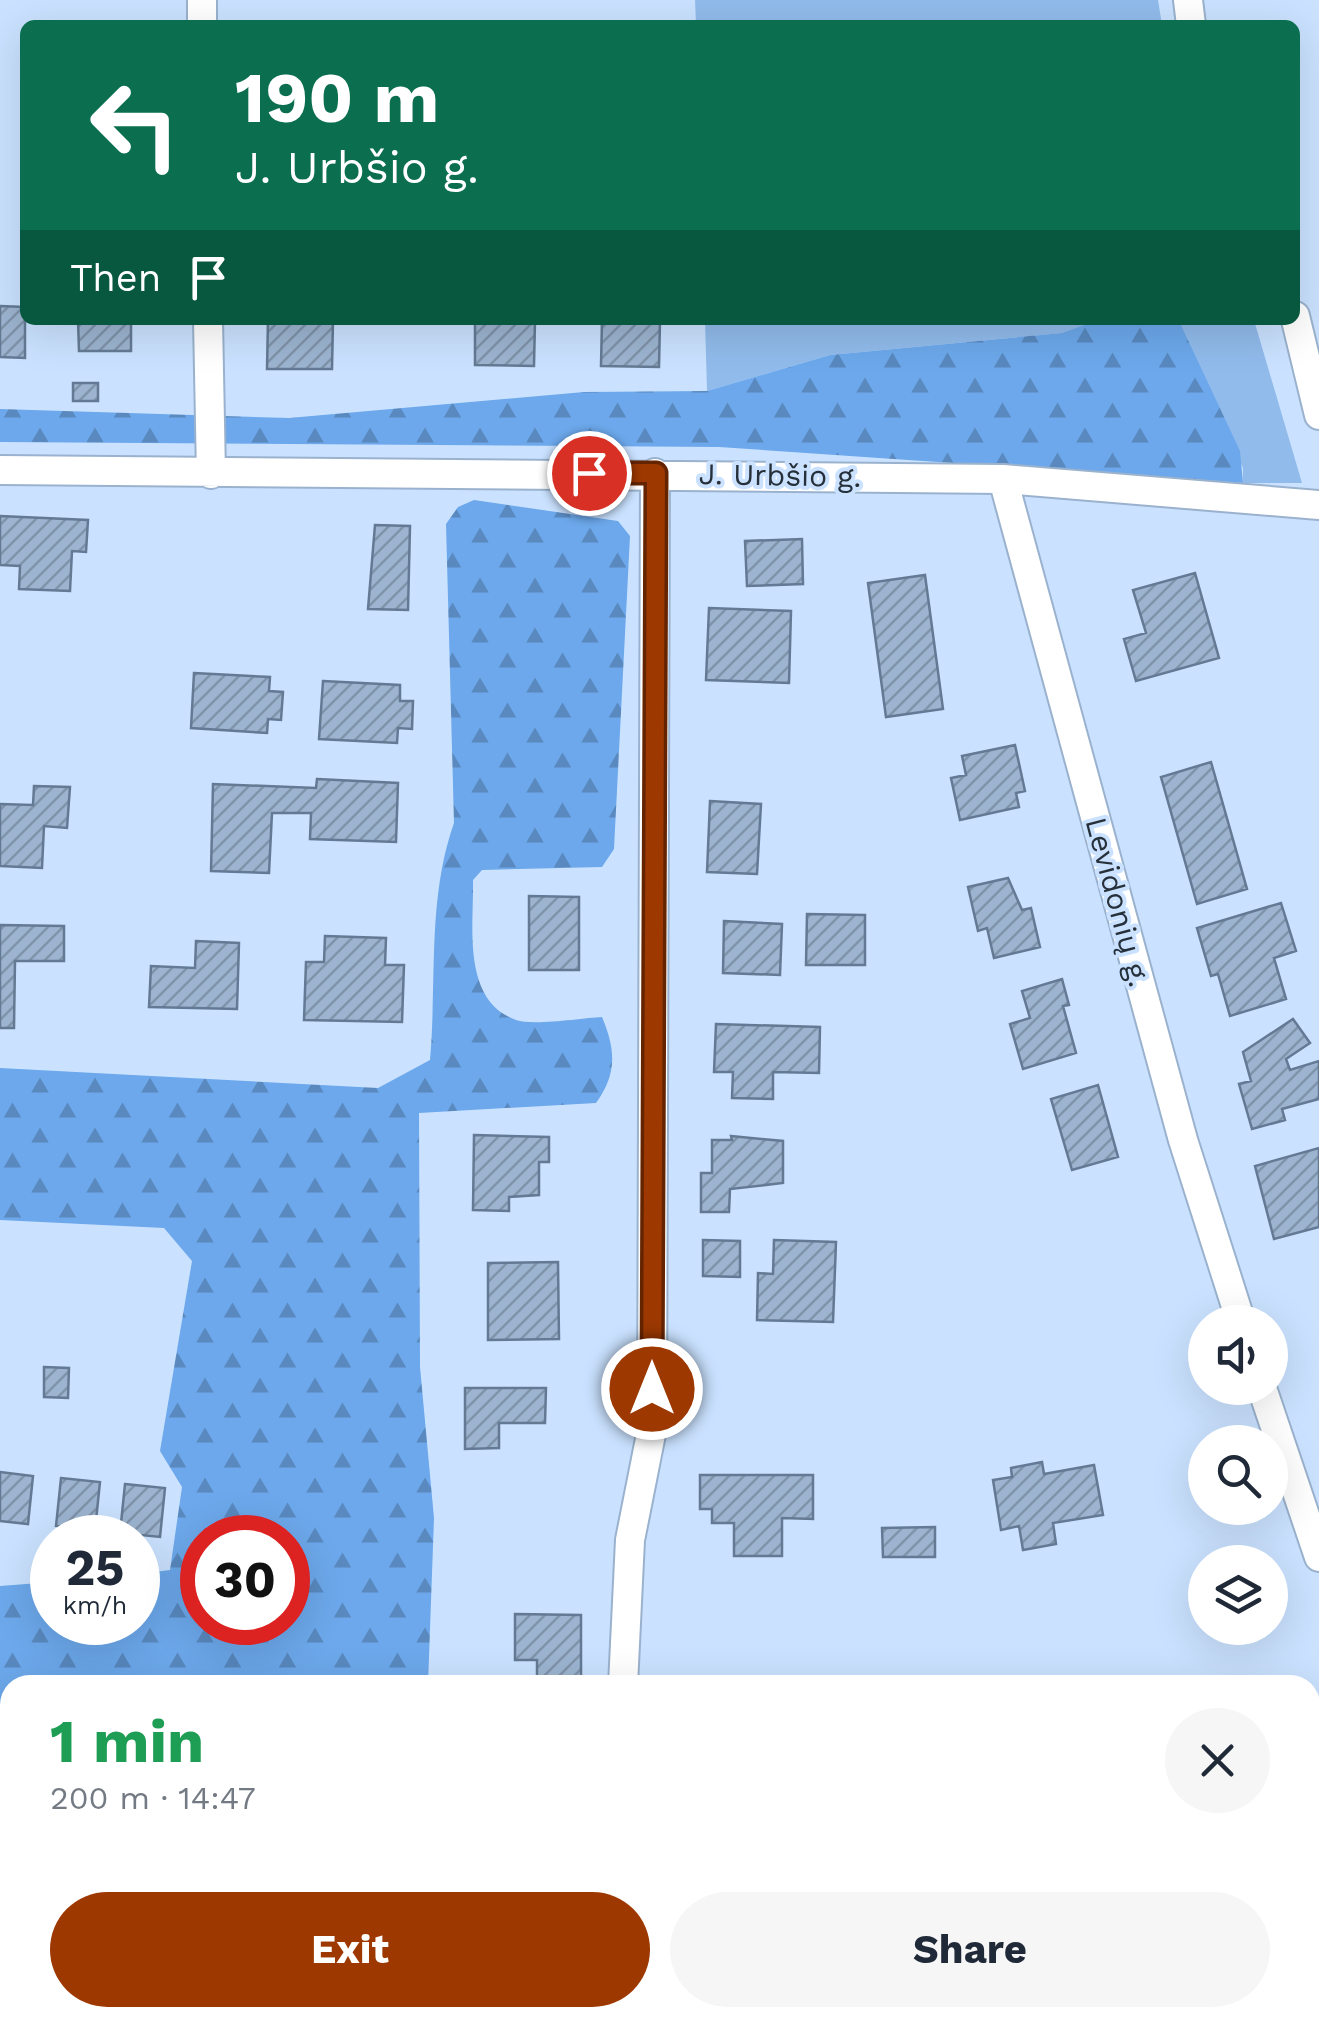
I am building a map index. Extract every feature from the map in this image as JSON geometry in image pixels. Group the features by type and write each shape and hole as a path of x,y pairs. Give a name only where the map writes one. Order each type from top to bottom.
{"street":[{"path":"208,325 211,474"},
{"path":"1297,325 1319,416"},
{"name":"J. Urbšio g.","path":"0,470 1003,479 1319,505"},
{"path":"623,1675 630,1540 652,1429 656,473"},
{"name":"Levidonių g.","path":"1003,479 1183,1140 1236,1305"},
{"path":"1268,1405 1319,1558"}],"shaded area":[{"path":"695,0 1158,0 1161,20 696,20"},
{"path":"705,325 1085,325 1063,333 830,355 707,391"},
{"path":"1179,325 1255,325 1302,483 1243,483 1243,468"}],"green space":[{"path":"1084,325 1181,325 1240,451 1243,483 719,447 0,442 0,409 289,418 584,392 707,391 830,355 1062,333"},
{"path":"474,500 618,521 630,536 614,849 602,867 482,870 473,880 474,960 486,996 498,1010 524,1022 602,1017 612,1051 608,1082 596,1103 419,1113 420,1367 434,1518 428,1675 0,1675 0,1586 30,1584 30,1645 160,1645 160,1571 170,1570 182,1487 160,1451 192,1261 164,1228 0,1220 0,1068 378,1088 430,1060 436,911 454,823 446,524 458,507"}],"building":[{"path":"0,306 20,307 20,325 25,325 25,358 0,357"},
{"path":"78,325 131,325 131,351 79,351"},
{"path":"268,325 333,325 332,369 267,369"},
{"path":"475,325 535,325 534,366 475,365"},
{"path":"602,325 660,325 659,367 601,366"},
{"path":"73,383 98,383 98,401 73,401"},
{"path":"0,516 88,520 86,552 72,551 70,591 19,589 20,566 0,565"},
{"path":"375,525 410,526 408,610 368,609"},
{"path":"802,539 803,584 747,586 745,541"},
{"path":"1195,573 1219,658 1136,681 1124,639 1146,633 1133,590"},
{"path":"925,575 943,709 886,717 868,583"},
{"path":"709,608 791,611 789,683 706,680"},
{"path":"194,673 270,677 269,691 283,692 281,720 268,719 267,733 191,728"},
{"path":"323,681 400,685 400,701 413,701 412,729 398,728 397,743 319,739"},
{"path":"1015,745 1025,791 1016,793 1019,807 960,820 951,778 966,775 962,756"},
{"path":"1211,762 1247,889 1197,904 1161,777"},
{"path":"317,779 398,783 396,842 310,839 311,813 272,813 269,873 211,871 213,784 316,788"},
{"path":"34,786 70,787 67,828 44,826 42,868 0,866 0,804 33,805"},
{"path":"710,801 761,804 757,874 707,872"},
{"path":"1008,878 1022,910 1031,908 1040,947 994,958 987,928 978,931 968,887"},
{"path":"529,896 579,897 579,970 529,970"},
{"path":"1281,903 1296,951 1274,958 1286,999 1230,1016 1218,974 1211,976 1197,928"},
{"path":"807,914 865,915 865,965 806,965"},
{"path":"724,921 782,924 780,975 723,973"},
{"path":"0,925 64,926 64,961 15,961 14,1028 0,1028"},
{"path":"325,936 386,938 385,965 404,965 402,1022 304,1020 306,962 324,962"},
{"path":"196,941 239,943 237,1009 149,1007 151,966 195,968"},
{"path":"1062,979 1069,1005 1063,1006 1076,1053 1023,1069 1010,1024 1030,1018 1022,991"},
{"path":"1293,1019 1310,1043 1286,1059 1290,1070 1319,1061 1319,1099 1282,1109 1285,1120 1252,1129 1239,1084 1251,1081 1243,1052"},
{"path":"716,1024 820,1027 819,1073 773,1072 773,1099 732,1098 733,1072 714,1072"},
{"path":"1098,1085 1118,1157 1072,1170 1051,1099"},
{"path":"474,1135 549,1137 549,1162 539,1162 539,1195 509,1197 509,1211 473,1210"},
{"path":"731,1136 783,1141 783,1183 730,1189 729,1212 701,1212 701,1173 712,1173 712,1140 732,1140"},
{"path":"1319,1148 1319,1227 1274,1239 1255,1166"},
{"path":"703,1240 740,1241 740,1277 703,1276"},
{"path":"774,1240 836,1242 833,1322 757,1320 758,1273 773,1274"},
{"path":"558,1262 559,1339 488,1340 488,1263"},
{"path":"44,1367 69,1368 68,1398 44,1397"},
{"path":"465,1388 546,1388 545,1423 499,1423 499,1448 465,1449"},
{"path":"1042,1462 1044,1474 1094,1465 1103,1515 1053,1523 1056,1544 1023,1550 1019,1526 1001,1530 993,1480 1012,1477 1011,1468"},
{"path":"0,1472 33,1476 28,1524 0,1521"},
{"path":"700,1475 813,1475 813,1519 782,1518 782,1556 734,1556 734,1523 712,1523 712,1509 700,1509"},
{"path":"61,1478 100,1482 97,1515 57,1515"},
{"path":"125,1484 165,1488 160,1537 160,1515 122,1515"},
{"path":"935,1527 935,1557 883,1557 882,1528"},
{"path":"515,1614 581,1615 581,1675 537,1675 537,1660 515,1660"}],"route":[{"path":"589,473 656,473 652,1389"}]}
